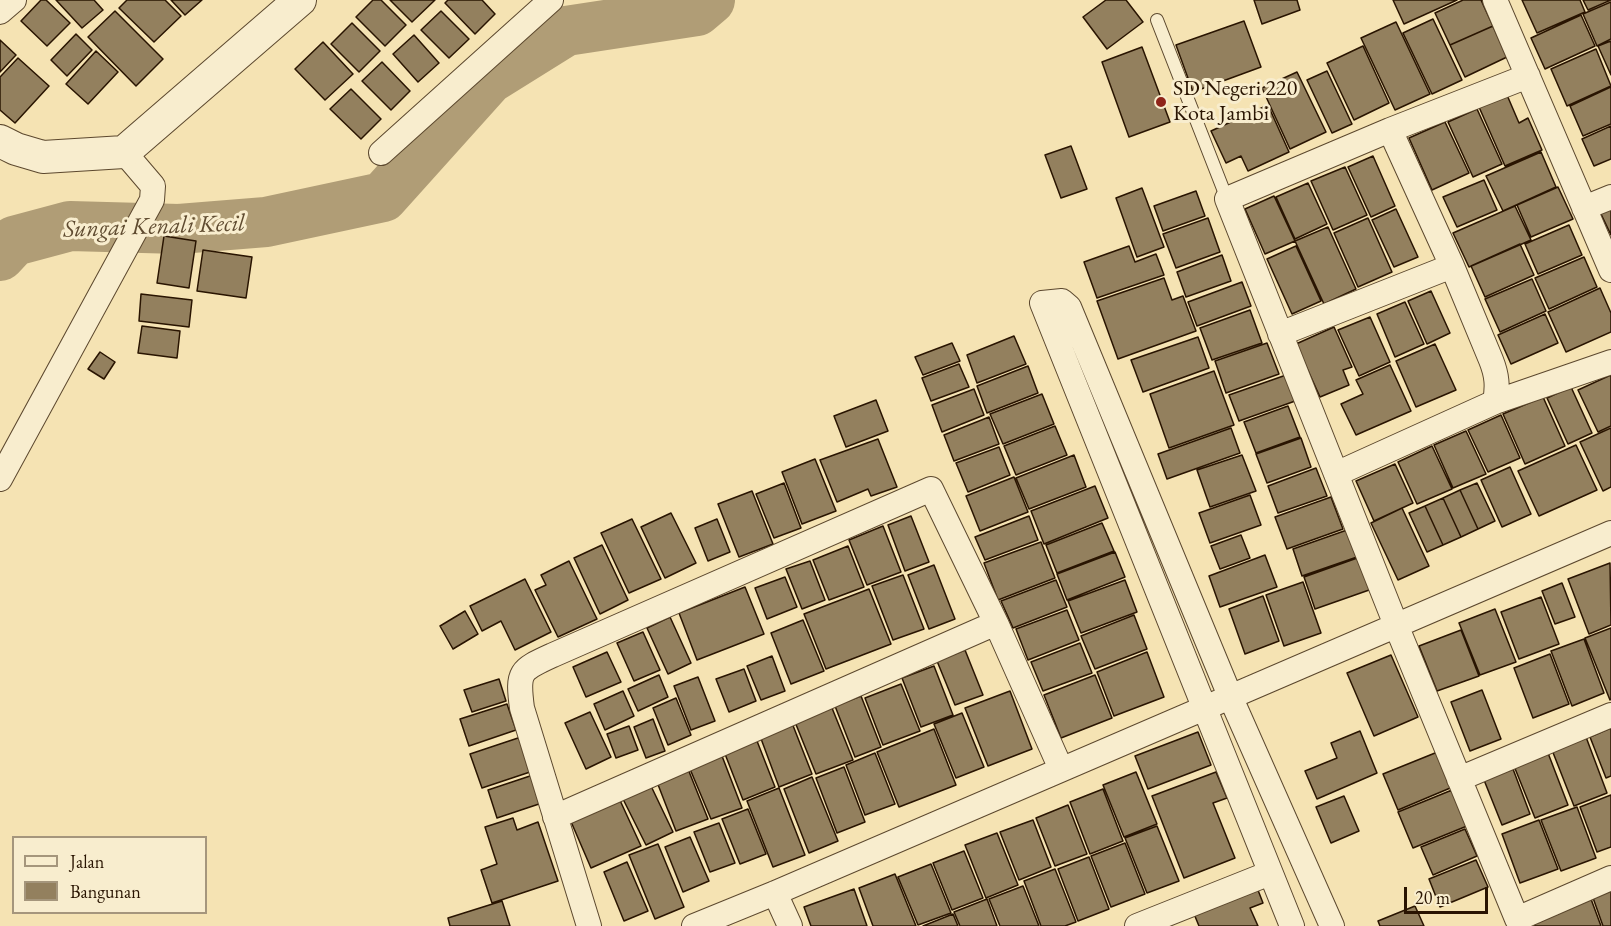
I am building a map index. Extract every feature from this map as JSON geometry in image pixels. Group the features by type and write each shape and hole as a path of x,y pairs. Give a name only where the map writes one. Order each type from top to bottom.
{"street":[{"path":"0,12 14,0"},
{"path":"0,141 16,149 43,157 124,152 300,0"},
{"path":"381,153 551,0"},
{"path":"1495,0 1611,270"},
{"path":"1528,76 1227,198 1459,779 1513,923 1611,878"},
{"path":"1390,130 1452,266 1496,372 1497,390 1494,402"},
{"path":"0,479 149,207 154,193 153,186 124,152"},
{"path":"1584,208 1611,197"},
{"path":"1280,334 1452,266"},
{"path":"1292,926 1042,303 1062,301 1069,307 1230,696 1332,926"},
{"path":"1336,474 1494,402 1611,362"},
{"path":"589,926 522,708 519,687 521,675 525,669 931,489 996,623 1060,769"},
{"path":"694,926 1611,532"},
{"path":"555,817 996,623"},
{"path":"1459,779 1611,715"},
{"path":"1252,826 1282,811"},
{"path":"1137,926 1270,873"},
{"path":"775,893 790,926"}],"lane":[{"path":"1157,20 1227,198"}],"building":[{"path":"41,0 46,0 70,23 47,46 21,21"},
{"path":"56,0 94,0 103,10 82,28"},
{"path":"127,0 165,0 181,16 154,42 119,8"},
{"path":"171,0 202,0 185,15"},
{"path":"373,0 381,0 406,25 385,46 356,17"},
{"path":"390,0 435,0 412,22"},
{"path":"448,0 482,0 495,14 475,34 445,3"},
{"path":"1106,0 1126,0 1143,22 1107,49 1083,17"},
{"path":"1254,0 1297,0 1300,10 1262,24"},
{"path":"1393,0 1457,0 1404,24"},
{"path":"1463,0 1481,0 1493,26 1450,45 1435,13"},
{"path":"1522,0 1580,0 1585,12 1537,33"},
{"path":"1583,0 1611,0 1588,10"},
{"path":"1611,2 1611,39 1597,46 1583,14"},
{"path":"115,11 163,59 136,86 88,37"},
{"path":"441,11 469,39 449,58 421,30"},
{"path":"1581,15 1595,46 1545,69 1531,38"},
{"path":"1433,19 1462,80 1432,94 1403,33"},
{"path":"1244,21 1261,67 1193,92 1176,45"},
{"path":"1396,22 1430,94 1395,110 1361,38"},
{"path":"352,23 380,51 359,72 331,44"},
{"path":"1493,26 1507,57 1465,77 1450,45"},
{"path":"76,34 92,50 67,76 51,60"},
{"path":"414,35 439,63 418,82 393,54"},
{"path":"0,40 16,55 0,72"},
{"path":"1611,41 1611,75 1598,46"},
{"path":"323,42 353,74 325,100 295,69"},
{"path":"1363,46 1389,103 1354,120 1327,63"},
{"path":"1142,47 1170,122 1129,137 1102,62"},
{"path":"1596,49 1611,86 1567,106 1551,69"},
{"path":"96,51 118,72 88,104 66,84"},
{"path":"18,58 49,86 15,123 0,110 0,77"},
{"path":"382,62 410,91 391,110 362,81"},
{"path":"1327,71 1352,124 1332,133 1307,80"},
{"path":"1297,72 1326,132 1290,149 1262,88"},
{"path":"1611,87 1611,124 1583,136 1570,106"},
{"path":"351,89 381,119 361,139 330,109"},
{"path":"1507,95 1519,123 1528,118 1542,150 1505,166 1479,107"},
{"path":"1268,105 1289,152 1248,171 1241,156 1226,163 1211,131"},
{"path":"1477,109 1502,164 1473,177 1448,122"},
{"path":"1445,122 1469,173 1432,190 1409,138"},
{"path":"1611,126 1611,159 1594,166 1582,139"},
{"path":"1071,146 1087,189 1061,198 1045,155"},
{"path":"1541,152 1556,187 1503,211 1486,176"},
{"path":"1373,156 1395,206 1371,217 1348,167"},
{"path":"1345,167 1367,215 1333,230 1311,181"},
{"path":"1484,180 1497,210 1457,227 1443,197"},
{"path":"1308,183 1327,224 1295,239 1276,197"},
{"path":"1558,187 1573,219 1531,237 1517,205"},
{"path":"1142,188 1164,247 1137,257 1116,198"},
{"path":"1196,191 1205,216 1163,231 1154,206"},
{"path":"1274,196 1295,241 1265,254 1245,209"},
{"path":"1515,206 1531,240 1469,267 1453,233"},
{"path":"1611,207 1611,235 1600,212"},
{"path":"1396,209 1418,257 1394,267 1372,220"},
{"path":"1208,218 1220,252 1176,268 1163,234"},
{"path":"1368,218 1392,272 1358,287 1334,233"},
{"path":"1569,225 1582,255 1538,274 1525,244"},
{"path":"1328,227 1356,289 1324,304 1295,241"},
{"path":"164,236 196,241 189,288 157,283"},
{"path":"1520,244 1534,275 1485,297 1471,266"},
{"path":"1129,246 1135,262 1156,254 1164,275 1097,298 1084,262"},
{"path":"1296,246 1321,301 1292,314 1267,259"},
{"path":"203,250 252,257 246,298 197,291"},
{"path":"1222,255 1231,281 1186,297 1177,272"},
{"path":"1584,257 1597,287 1549,309 1535,278"},
{"path":"1164,278 1172,300 1183,296 1196,331 1118,359 1097,301"},
{"path":"1532,279 1546,311 1500,332 1485,299"},
{"path":"1242,282 1251,306 1197,326 1188,302"},
{"path":"1600,288 1611,313 1611,332 1566,352 1548,312"},
{"path":"1431,291 1450,333 1427,344 1408,301"},
{"path":"141,294 192,300 189,327 139,321"},
{"path":"1405,302 1424,344 1395,357 1377,314"},
{"path":"1250,310 1262,343 1212,360 1200,328"},
{"path":"1545,314 1558,343 1511,364 1498,335"},
{"path":"1370,317 1390,362 1359,376 1338,330"},
{"path":"142,326 180,331 177,358 138,353"},
{"path":"1334,327 1352,367 1343,370 1349,385 1320,397 1296,344"},
{"path":"1014,336 1026,364 977,383 967,355"},
{"path":"1198,337 1209,368 1143,392 1131,360"},
{"path":"952,343 960,361 923,375 915,357"},
{"path":"1267,343 1279,374 1226,393 1215,361"},
{"path":"1435,344 1456,390 1416,407 1396,361"},
{"path":"100,352 115,362 104,379 88,369"},
{"path":"959,364 969,387 931,401 922,378"},
{"path":"1390,365 1411,411 1356,435 1341,404 1363,394 1356,380"},
{"path":"1028,366 1038,393 987,413 977,386"},
{"path":"1214,371 1234,425 1169,448 1150,394"},
{"path":"1289,374 1298,400 1239,421 1229,395"},
{"path":"1611,375 1611,426 1598,432 1578,390"},
{"path":"1571,387 1592,433 1568,444 1547,398"},
{"path":"974,389 984,415 942,432 932,405"},
{"path":"1042,394 1054,424 1003,444 990,414"},
{"path":"1543,397 1565,446 1525,464 1503,414"},
{"path":"876,400 888,431 846,447 834,416"},
{"path":"1288,406 1300,437 1256,453 1244,422"},
{"path":"1501,415 1520,458 1488,472 1468,430"},
{"path":"989,417 999,444 954,461 944,435"},
{"path":"1055,426 1067,455 1016,475 1004,446"},
{"path":"1231,428 1240,453 1167,479 1158,454"},
{"path":"1611,428 1611,487 1603,491 1580,442"},
{"path":"1466,431 1486,474 1453,488 1434,445"},
{"path":"1301,438 1311,467 1267,483 1256,454"},
{"path":"878,439 897,487 871,496 868,489 837,502 820,460"},
{"path":"1576,445 1597,490 1539,516 1518,471"},
{"path":"1432,446 1452,489 1417,504 1398,462"},
{"path":"999,447 1010,475 968,492 956,463"},
{"path":"1074,455 1086,487 1029,509 1016,478"},
{"path":"1242,455 1256,491 1210,507 1197,470"},
{"path":"815,459 836,511 802,524 782,472"},
{"path":"1395,464 1413,503 1374,521 1356,481"},
{"path":"1510,467 1531,514 1502,527 1481,480"},
{"path":"1316,468 1327,496 1278,513 1268,486"},
{"path":"1014,477 1028,512 980,531 966,496"},
{"path":"784,483 801,528 774,538 756,494"},
{"path":"1477,483 1495,521 1478,529 1460,490"},
{"path":"1095,486 1108,518 1044,544 1031,511"},
{"path":"1460,490 1478,529 1461,537 1443,498"},
{"path":"752,491 773,544 739,557 718,504"},
{"path":"1250,495 1261,525 1210,543 1199,513"},
{"path":"1331,497 1343,529 1287,549 1275,517"},
{"path":"1443,498 1461,537 1443,545 1425,506"},
{"path":"1425,506 1443,545 1427,552 1409,513"},
{"path":"1402,508 1429,566 1398,580 1371,523"},
{"path":"671,513 696,563 665,578 641,527"},
{"path":"911,516 929,562 905,571 888,525"},
{"path":"1029,516 1038,540 985,560 975,537"},
{"path":"632,519 661,579 629,593 601,533"},
{"path":"717,519 730,552 708,561 695,528"},
{"path":"1102,523 1114,551 1057,573 1046,545"},
{"path":"883,526 901,572 867,585 849,540"},
{"path":"1347,530 1357,557 1302,576 1293,549"},
{"path":"1241,535 1250,558 1220,569 1211,546"},
{"path":"1041,542 1055,578 998,600 984,563"},
{"path":"602,545 628,600 600,614 574,558"},
{"path":"848,546 864,587 829,600 813,560"},
{"path":"1115,552 1125,577 1067,600 1057,574"},
{"path":"1265,555 1277,587 1220,607 1209,576"},
{"path":"1360,557 1372,589 1315,609 1304,577"},
{"path":"569,561 597,619 558,637 535,590 546,585 541,575"},
{"path":"810,561 825,600 802,609 786,569"},
{"path":"1610,563 1611,625 1589,634 1568,579"},
{"path":"934,565 955,619 929,629 908,575"},
{"path":"903,575 924,629 893,640 872,586"},
{"path":"785,577 797,607 767,619 755,588"},
{"path":"525,579 551,632 515,650 501,621 482,631 470,606"},
{"path":"1056,580 1067,607 1013,628 1001,601"},
{"path":"1125,580 1137,612 1081,633 1068,601"},
{"path":"1303,582 1321,633 1284,646 1266,595"},
{"path":"1562,583 1575,617 1555,624 1542,591"},
{"path":"745,587 764,634 697,660 679,613"},
{"path":"869,589 891,644 826,669 804,614"},
{"path":"1263,596 1279,641 1245,654 1229,609"},
{"path":"1541,597 1559,644 1519,659 1501,612"},
{"path":"1495,609 1516,662 1480,675 1459,623"},
{"path":"1067,610 1079,640 1028,660 1016,629"},
{"path":"465,611 478,634 453,649 440,626"},
{"path":"1134,615 1147,649 1095,669 1081,636"},
{"path":"670,617 691,663 668,674 647,628"},
{"path":"803,620 824,671 791,684 771,633"},
{"path":"1611,628 1611,699 1610,700 1585,638"},
{"path":"1461,630 1479,676 1437,691 1419,646"},
{"path":"643,632 660,670 634,681 617,643"},
{"path":"1584,639 1604,693 1572,706 1551,651"},
{"path":"1080,643 1092,673 1043,691 1031,662"},
{"path":"965,650 983,695 955,705 937,661"},
{"path":"607,652 621,682 586,697 573,667"},
{"path":"1147,652 1164,697 1114,716 1097,672"},
{"path":"1550,654 1569,704 1533,718 1514,668"},
{"path":"1391,655 1418,717 1374,736 1347,673"},
{"path":"772,656 785,691 761,700 747,666"},
{"path":"934,666 953,715 921,727 902,678"},
{"path":"744,669 756,701 729,712 716,679"},
{"path":"659,675 668,697 638,711 628,689"},
{"path":"1095,675 1112,718 1061,738 1044,695"},
{"path":"698,677 715,721 691,730 674,686"},
{"path":"499,679 506,701 472,712 464,690"},
{"path":"901,684 920,731 883,745 865,698"},
{"path":"1482,690 1501,739 1470,751 1451,702"},
{"path":"623,691 634,716 605,730 594,704"},
{"path":"1010,691 1032,749 988,766 965,708"},
{"path":"861,696 881,747 855,757 835,706"},
{"path":"676,698 691,735 668,745 653,708"},
{"path":"507,704 516,730 469,746 460,719"},
{"path":"832,708 853,760 816,774 795,722"},
{"path":"590,712 611,757 586,769 565,723"},
{"path":"962,713 984,767 956,778 934,724"},
{"path":"653,719 665,751 646,758 634,727"},
{"path":"792,723 812,774 779,787 760,736"},
{"path":"629,726 638,750 616,758 607,734"},
{"path":"1611,728 1611,776 1606,778 1590,737"},
{"path":"934,729 956,785 899,807 877,752"},
{"path":"1360,731 1377,773 1317,799 1305,771 1337,758 1331,743"},
{"path":"1198,732 1211,765 1148,789 1135,756"},
{"path":"521,737 533,771 482,788 470,754"},
{"path":"1586,737 1607,793 1574,806 1552,750"},
{"path":"757,741 775,787 743,800 725,754"},
{"path":"1440,751 1455,786 1398,810 1383,774"},
{"path":"875,753 895,804 865,815 846,765"},
{"path":"1548,753 1568,805 1535,818 1514,766"},
{"path":"722,756 742,808 711,819 690,769"},
{"path":"844,767 865,822 837,833 816,778"},
{"path":"688,769 708,819 676,831 657,782"},
{"path":"1513,769 1530,814 1502,825 1484,780"},
{"path":"1136,772 1157,824 1124,837 1103,785"},
{"path":"1216,772 1227,798 1213,803 1235,858 1184,878 1152,796"},
{"path":"533,775 542,803 497,818 488,790"},
{"path":"812,777 838,841 809,853 784,789"},
{"path":"651,786 673,832 646,845 623,799"},
{"path":"779,788 805,855 773,867 747,801"},
{"path":"1103,789 1123,841 1090,854 1070,802"},
{"path":"1452,790 1467,826 1413,848 1398,812"},
{"path":"1611,795 1611,847 1597,852 1580,807"},
{"path":"618,796 641,846 591,868 569,817"},
{"path":"1344,796 1359,831 1331,843 1316,807"},
{"path":"1068,805 1087,854 1055,866 1036,818"},
{"path":"1577,807 1596,858 1561,871 1541,820"},
{"path":"748,809 766,854 740,864 722,819"},
{"path":"513,818 517,830 538,822 558,881 492,903 481,870 497,864 485,827"},
{"path":"1033,820 1051,867 1019,880 1000,832"},
{"path":"1539,820 1558,869 1520,883 1502,834"},
{"path":"719,823 735,863 710,872 694,832"},
{"path":"1157,826 1179,881 1147,893 1125,838"},
{"path":"1465,829 1477,856 1433,875 1421,847"},
{"path":"997,833 1018,885 986,898 965,845"},
{"path":"690,837 709,881 683,892 665,847"},
{"path":"1125,843 1145,894 1111,907 1091,856"},
{"path":"658,844 684,907 655,919 629,855"},
{"path":"964,851 983,898 952,910 933,863"},
{"path":"1089,857 1109,909 1078,921 1058,869"},
{"path":"1476,860 1488,887 1440,907 1429,879"},
{"path":"627,862 648,911 624,921 604,872"},
{"path":"931,864 951,913 918,925 898,877"},
{"path":"1055,869 1076,922 1065,926 1041,926 1024,881"},
{"path":"895,874 916,926 873,926 859,888"},
{"path":"1256,885 1263,903 1250,908 1258,926 1199,926 1192,909"},
{"path":"1023,886 1039,926 1000,926 989,899"},
{"path":"1611,888 1611,926 1603,926 1592,895"},
{"path":"854,889 867,926 811,926 804,907"},
{"path":"987,899 997,926 960,926 954,912"},
{"path":"1591,899 1601,926 1535,926 1533,921"},
{"path":"502,901 510,926 450,926 448,918"},
{"path":"1415,906 1424,926 1380,926 1378,921"},
{"path":"953,914 958,926 923,926"}],"waterway":[{"name":"Sungai Kenali Kecil","path":"0,256 14,241 70,226 179,229 266,222 383,197 489,79 566,31 697,11 710,0"}],"place":[{"name":"SD Negeri 220 Kota Jambi","path":"1161,102"}]}
